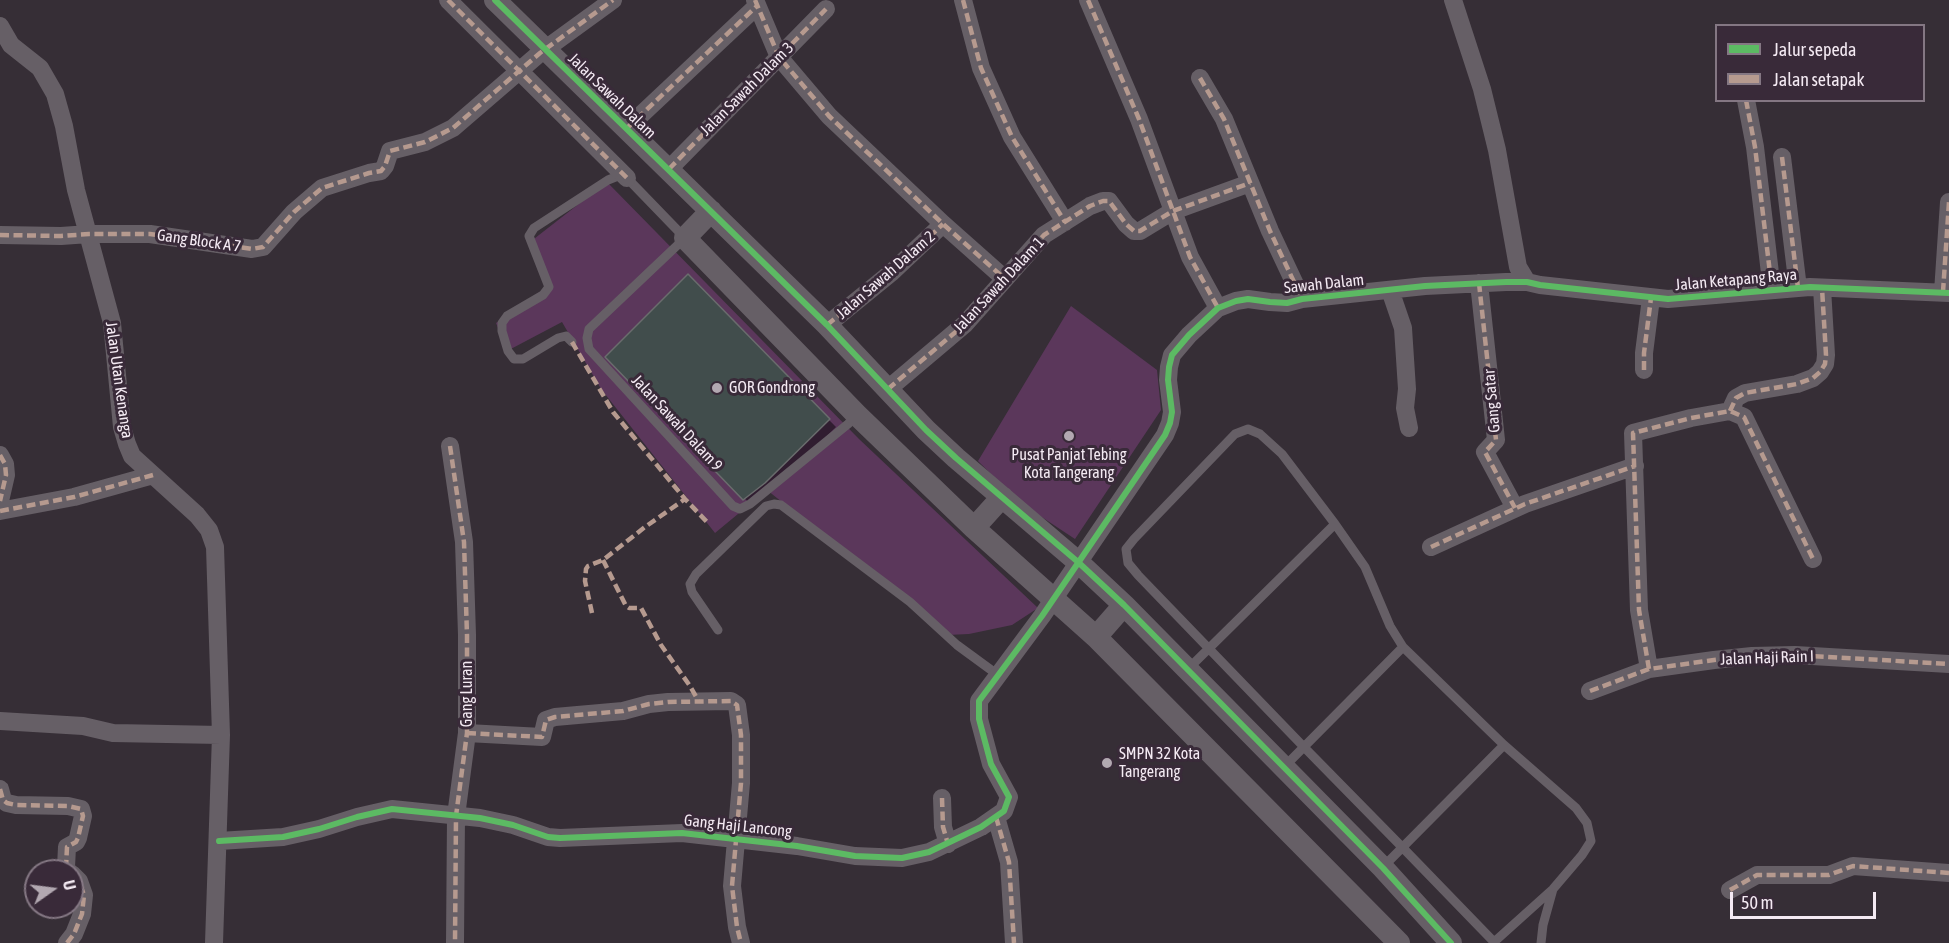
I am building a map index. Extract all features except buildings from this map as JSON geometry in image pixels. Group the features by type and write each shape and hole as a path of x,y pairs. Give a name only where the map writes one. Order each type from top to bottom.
{"street":[{"path":"448,0 533,60 627,178"},
{"name":"Jalan Sawah Dalam","path":"495,0 533,60 627,128 669,169 694,228"},
{"path":"533,60 613,0"},
{"path":"971,0 963,0 981,68 1012,137 1065,222"},
{"path":"1088,0 1139,119 1190,257 1218,308"},
{"path":"1453,0 1482,89 1497,150 1518,267 1527,282"},
{"path":"627,128 756,3 779,57 829,116 943,225 1005,279"},
{"name":"Jalan Sawah Dalam 3","path":"669,169 826,9"},
{"name":"Jalan Utan Kenanga","path":"0,26 5,46 40,68 55,94 64,126 76,190 112,323 124,435 132,456 197,515 212,537 221,735 214,943"},
{"name":"Gang Block A 7","path":"0,235 150,234 252,249 263,247 294,212 322,188 381,171 390,151 425,142 453,128 533,60"},
{"path":"1200,78 1224,119 1302,299"},
{"path":"1746,102 1755,147 1772,290"},
{"path":"1782,157 1798,288"},
{"path":"1173,211 1250,183"},
{"name":"Jalan Sawah Dalam 1","path":"888,389 965,324 1044,235 1090,206 1109,201 1134,231 1140,231 1173,211"},
{"path":"1946,292 1949,202"},
{"name":"Jalan Sawah Dalam 2","path":"828,325 892,272 943,225"},
{"path":"694,228 828,325 933,437 1002,497 1188,669 1383,868 1451,943"},
{"path":"694,228 857,415 974,528 1057,594 1099,634 1399,943"},
{"name":"Sawah Dalam","path":"1057,594 1165,435 1172,412 1168,367 1172,356 1188,335 1218,308 1248,299 1287,303 1302,299 1390,290 1527,282"},
{"name":"Jalan Ketapang Raya","path":"1527,282 1668,299 1798,288 1946,292"},
{"name":"Gang Satar","path":"1479,283 1496,440 1485,452 1515,508"},
{"path":"1730,411 1736,398 1745,393 1797,384 1813,378 1820,372 1825,364 1826,355 1822,288"},
{"path":"1390,290 1403,328 1407,389 1405,408 1410,428"},
{"path":"1644,370 1651,298"},
{"path":"1649,669 1639,610 1633,433 1730,411 1744,417 1813,560"},
{"name":"Gang Luran","path":"450,446 464,542 467,635 467,734 456,816 455,943"},
{"path":"0,501 6,475 1,456"},
{"path":"1431,548 1515,508 1635,466"},
{"path":"0,511 74,497 153,475"},
{"path":"974,528 1002,497"},
{"path":"1014,943 1010,862 996,818 1004,811 1009,797 991,764 978,709 979,701 1057,594"},
{"path":"1099,634 1121,608"},
{"name":"Jalan Haji Rain I","path":"1590,691 1649,669 1714,660 1795,655 1949,664"},
{"path":"467,734 542,737 546,720 555,717 623,711 668,702 731,701 737,705 741,735 741,783 732,886 741,943"},
{"path":"0,722 83,726 113,733 221,735"},
{"path":"0,789 3,800 7,803 68,806 81,809 83,816 78,838 76,842 67,847 66,859"},
{"path":"942,798 943,827 948,844"},
{"name":"Gang Haji Lancong","path":"219,841 283,837 392,809 480,818 513,825 548,837 682,834 797,846 855,856 902,858 929,852 948,844 996,818"},
{"path":"1731,890 1757,875 1829,875 1853,866 1949,873"},
{"path":"68,943 75,934 80,919"}],"lane":[{"path":"572,342 567,336 558,339 523,359 514,359 508,351 502,331 502,322 507,316 543,295 549,287 529,237 534,228 608,180 618,176 627,178 694,228"},
{"name":"Jalan Sawah Dalam 9","path":"694,228 589,329 588,349 733,506 740,509 750,504 857,415"},
{"path":"1248,429 1260,434 1282,454 1335,524 1365,567 1390,626 1403,647 1503,745 1576,808 1587,823 1591,842 1582,855 1553,889 1494,943 1138,575 1128,563 1126,549 1235,434 1248,429"},
{"path":"718,630 692,592 690,584 696,574 766,506 781,505 910,602 957,645 998,675"},
{"path":"1188,669 1335,524"},
{"path":"1284,767 1403,647"},
{"path":"1383,868 1503,745"},
{"path":"1541,943 1543,925 1553,889"}],"shaded area":[{"path":"607,182 859,439 1038,608 1012,625 969,634 947,635 767,490 715,533 601,389 562,322 507,351 496,323 551,284 530,242"},
{"name":"Pusat Panjat Tebing Kota Tangerang","path":"1071,306 1157,370 1161,410 1075,539 1019,502 978,461"}],"marked path":[{"path":"448,0 627,178"},
{"path":"0,235 150,234 252,249 263,247 294,212 322,188 381,171 390,151 425,142 453,128 540,53 613,0"},
{"path":"755,0 779,57 829,116 1005,279"},
{"path":"963,0 981,68 1012,137 1065,222"},
{"path":"1088,0 1139,119 1190,257 1218,308"},
{"path":"627,128 757,6"},
{"path":"669,169 826,9"},
{"path":"1200,78 1224,119 1270,231 1302,299"},
{"path":"1746,102 1755,147 1772,290"},
{"path":"1782,157 1798,288"},
{"path":"888,389 965,324 1044,235 1090,206 1109,201 1126,224 1134,231 1140,231 1173,211 1250,183"},
{"path":"1943,292 1949,202"},
{"path":"827,325 892,272 943,224"},
{"path":"1479,283 1496,440 1485,452 1515,508"},
{"path":"1730,411 1736,398 1745,393 1797,384 1813,378 1820,372 1825,364 1826,355 1822,288"},
{"path":"1644,370 1651,298"},
{"path":"572,342 613,412 685,499 708,523"},
{"path":"1649,669 1639,610 1633,433 1730,411 1744,417 1813,559"},
{"path":"450,446 464,542 467,635 467,733 456,816 455,943"},
{"path":"0,455 5,464 6,475 0,501"},
{"path":"1431,547 1525,504 1635,466"},
{"path":"0,511 74,497 153,475"},
{"path":"592,613 585,581 588,566 603,560 685,499"},
{"path":"603,560 626,606 641,608 661,645 699,702"},
{"path":"1590,691 1649,669 1752,656 1795,655 1949,664"},
{"path":"467,733 542,737 546,720 555,717 623,711 668,702 731,701 737,705 741,735 741,783 732,886 741,943"},
{"path":"0,789 3,800 7,803 68,806 81,809 83,816 78,838 76,842 67,847 66,859"},
{"path":"942,798 943,827 948,844"},
{"path":"996,817 1009,862 1014,943"},
{"path":"1730,890 1757,875 1829,875 1853,866 1949,873"},
{"path":"67,943 74,934 80,919"}],"cycle path":[{"path":"495,0 827,325 926,430 1124,605 1383,868 1451,943"},
{"path":"219,841 283,837 392,809 480,818 513,825 548,837 560,838 682,833 797,846 855,856 902,858 929,852 981,827 1004,811 1009,797 991,764 979,719 979,701 1042,616 1165,435 1172,412 1168,380 1172,355 1189,335 1218,308 1248,299 1287,303 1302,299 1425,286 1506,282 1527,282 1668,299 1810,287 1949,293"}],"place":[{"name":"GOR Gondrong","path":"717,388"},
{"name":"Pusat Panjat Tebing Kota Tangerang","path":"1069,436"},
{"name":"SMPN 32 Kota Tangerang","path":"1107,763"}]}
